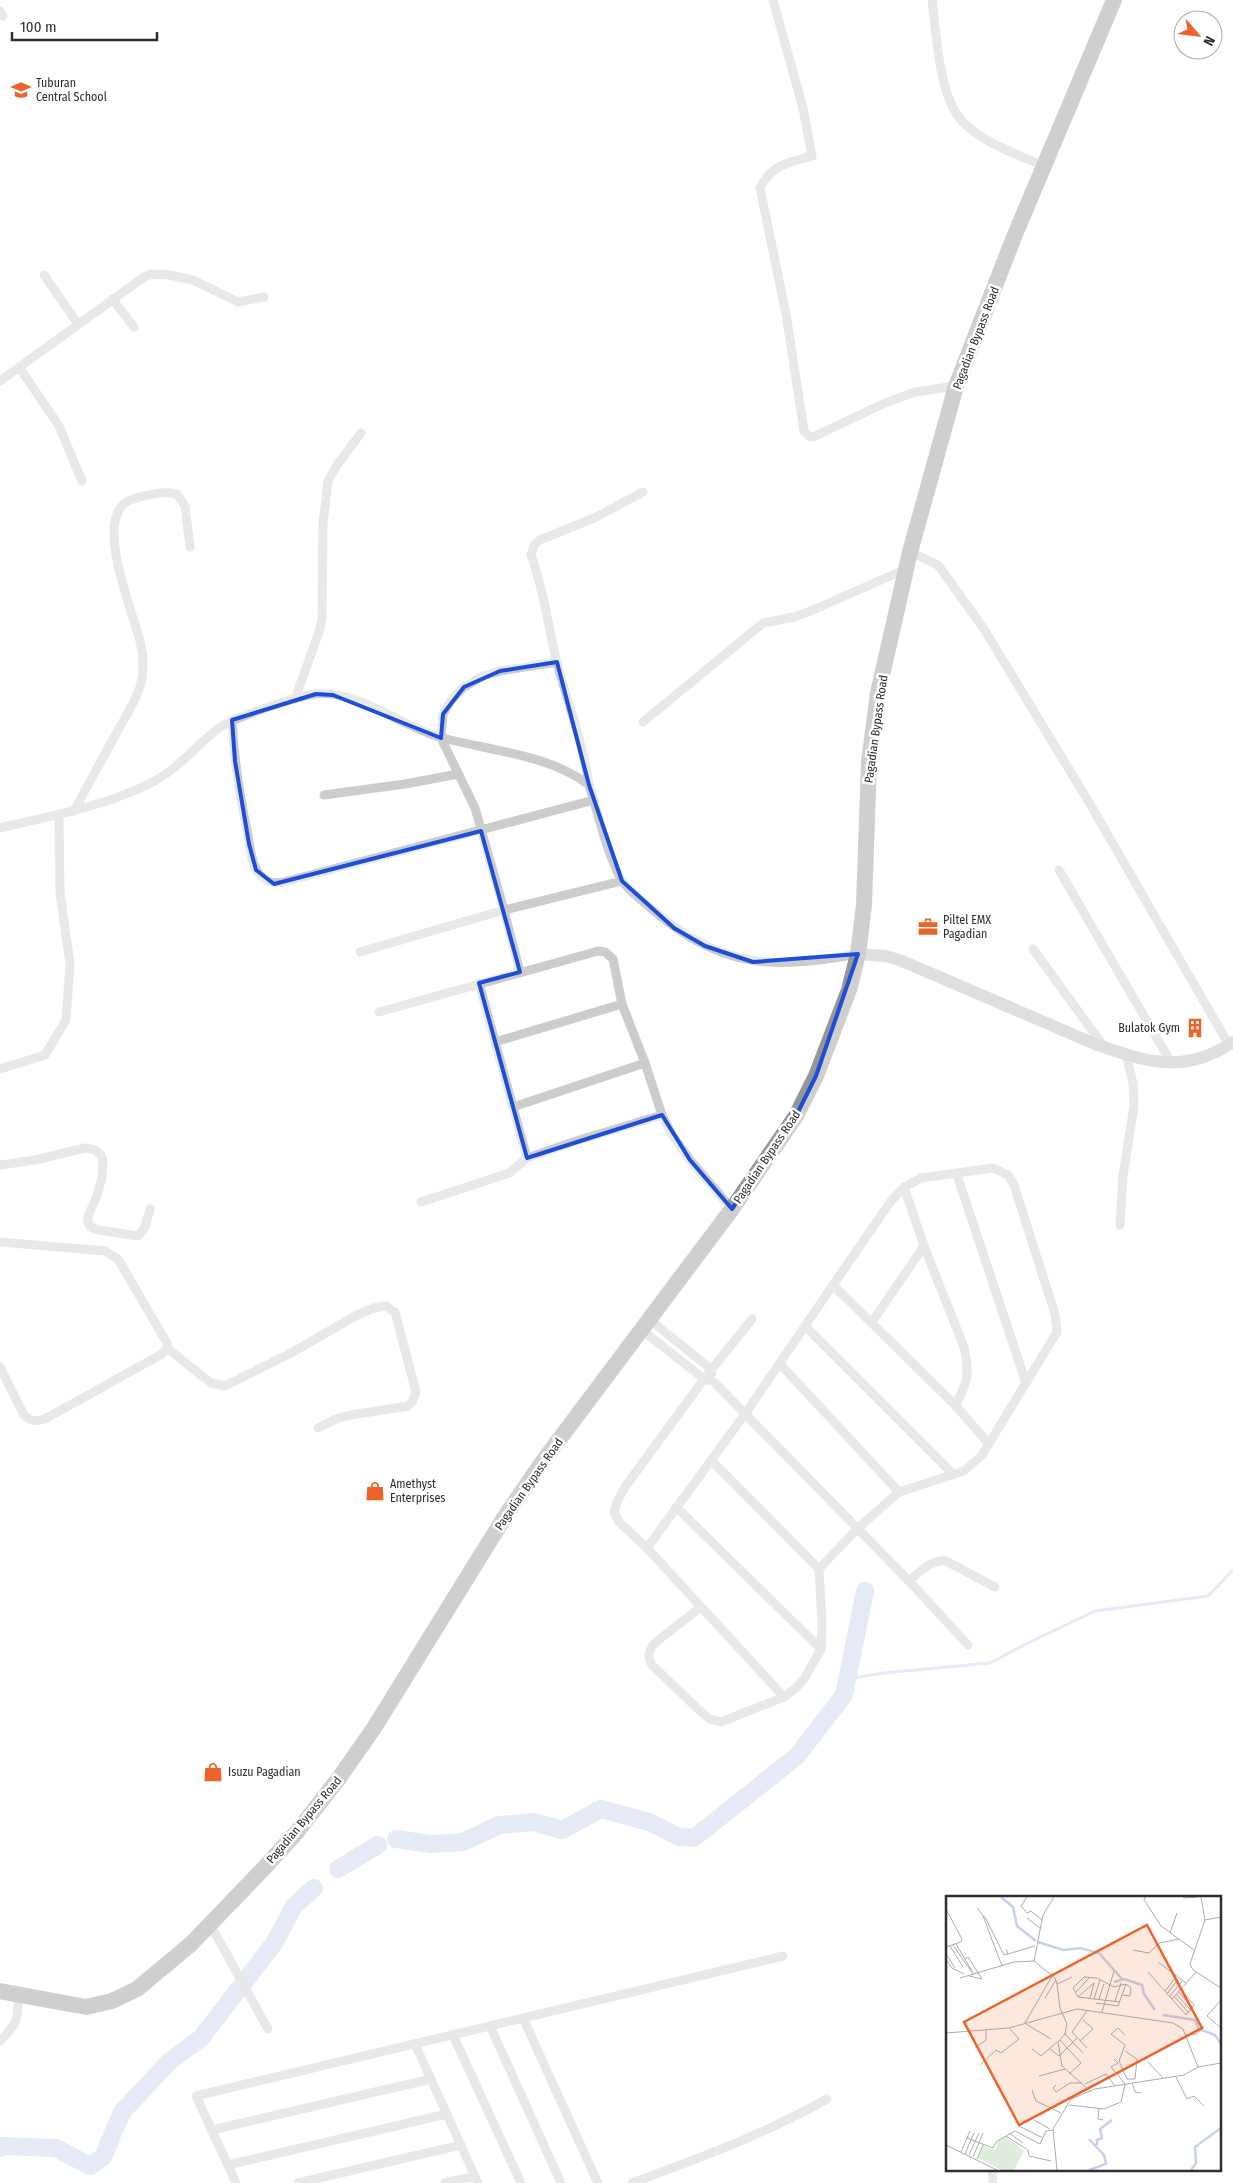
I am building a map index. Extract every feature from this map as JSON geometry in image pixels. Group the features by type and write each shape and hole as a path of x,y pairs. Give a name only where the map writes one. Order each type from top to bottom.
{"highway":[{"name":"Pagadian Bypass Road","path":"0,1991 86,2007 112,2001 136,1989 191,1944 296,1833 339,1778 374,1728 504,1518 543,1461 732,1209 796,1116 816,1076 849,990 858,954 864,905 869,762 878,693 910,552 956,386 1044,166 1114,0"}],"street":[{"path":"772,0 803,108 812,156 775,168 767,176 760,188 786,314 804,431 806,435 813,437 915,392 956,386"},
{"path":"932,0 942,76 957,115 967,125 991,141 1044,166"},
{"path":"0,381 112,299 144,277 152,274 177,276 202,283 238,302 264,298"},
{"path":"44,275 78,324"},
{"path":"112,299 134,327"},
{"path":"19,367 59,426 82,480"},
{"path":"295,699 322,620 323,524 328,481 331,473 362,433"},
{"path":"74,810 126,716 142,680 143,661 140,642 124,589 114,539 115,525 121,507 126,502 138,498 166,492 177,494 185,506 190,546"},
{"path":"643,492 596,518 540,540 532,549 531,555 544,595 557,662 586,763 589,785 622,881 674,928 705,946 730,956 753,962 781,963 858,954 886,956 902,961 1105,1048 1172,1064 1196,1062 1215,1054 1231,1044 1090,804 984,629 938,566 910,552"},
{"path":"643,722 763,623 794,617 814,610 906,569"},
{"path":"520,972 475,808 441,738 443,714 452,699 464,687 484,676 500,671 557,662"},
{"path":"0,828 74,810 147,785 165,776 218,729 232,720 316,694 349,698 417,730 441,738 526,757 558,767 577,776 589,785"},
{"path":"232,720 236,769 249,844 256,870 264,879 274,884 481,832 594,800"},
{"path":"324,795 405,784 458,774"},
{"path":"0,1069 44,1056 66,1020 70,964 60,893 59,814"},
{"path":"1059,870 1172,1064"},
{"path":"360,952 504,910 622,881"},
{"path":"1033,949 1105,1048"},
{"path":"379,1012 479,982 598,951 605,952 613,960 622,1004 645,1063 662,1115 671,1133 690,1160 732,1209"},
{"path":"479,982 528,1158"},
{"path":"495,1042 622,1004"},
{"path":"1120,1225 1123,1176 1134,1106 1133,1083 1126,1054"},
{"path":"513,1107 645,1063"},
{"path":"421,1202 509,1173 528,1158 576,1141 662,1115"},
{"path":"0,1165 29,1162 86,1148 95,1150 101,1155 103,1161 100,1187 88,1216 88,1223 92,1227 129,1236 138,1236 145,1227 150,1209"},
{"path":"647,1548 745,1414 891,1202 904,1187 921,1178 993,1168 1008,1176 1014,1185 1057,1324 1057,1332 1053,1342 989,1444 973,1464 964,1470 899,1492 858,1529 819,1569"},
{"path":"957,1174 1026,1383"},
{"path":"904,1187 924,1246 964,1348 968,1364 968,1378 955,1405"},
{"path":"0,1242 105,1251 112,1254 118,1259 165,1337 166,1348 162,1354 45,1419 36,1422 24,1415 0,1368"},
{"path":"872,1322 924,1246"},
{"path":"833,1285 955,1405 989,1444"},
{"path":"166,1348 211,1383 225,1386 293,1352 357,1315 374,1308 386,1306 392,1308 396,1312 416,1392 412,1402 408,1406 336,1419 318,1428"},
{"path":"752,1319 711,1369 626,1487 617,1502 614,1512 619,1522 647,1548 784,1697"},
{"path":"646,1325 711,1369 714,1382"},
{"path":"646,1325 704,1379 714,1382 909,1581 968,1645"},
{"path":"805,1326 953,1474"},
{"path":"780,1364 899,1492"},
{"path":"701,1607 656,1642 649,1650 648,1656 652,1665 700,1712 710,1719 722,1722 784,1697 804,1679 821,1649 822,1624 819,1569 711,1460"},
{"path":"676,1506 821,1649"},
{"path":"909,1581 938,1560 946,1561 995,1587"},
{"path":"210,1924 238,1978 268,2029"},
{"path":"236,2183 196,2096 783,1956"},
{"path":"0,2041 16,2023 18,2017 18,1995"},
{"path":"523,2018 598,2183"},
{"path":"490,2026 562,2183"},
{"path":"453,2035 521,2183"},
{"path":"415,2044 476,2180 445,2183"},
{"path":"212,2130 431,2080"},
{"path":"632,2183 754,2136 792,2119 827,2098"},
{"path":"228,2165 447,2114"},
{"path":"298,2183 461,2145"},
{"path":"992,2170 993,2183"}],"highlighted area":[{"path":"557,662 589,785 622,881 674,928 705,946 753,962 858,954 816,1076 796,1116 732,1209 690,1160 662,1115 527,1158 479,983 520,972 481,831 274,884 256,870 249,844 235,761 232,720 316,694 333,695 441,738 443,714 464,687 500,671"}],"waterway":[{"path":"847,1679 883,1673 990,1663 1095,1611 1208,1596 1233,1570"},
{"path":"396,1839 431,1844 463,1842 499,1825 534,1822 562,1830 601,1809 649,1822 679,1837 694,1838 797,1756 844,1695 865,1591"},
{"path":"338,1869 378,1845"},
{"path":"0,2148 3,2146 56,2148 90,2166 103,2157 122,2112 170,2061 201,2038 275,1942 294,1906 314,1888"}],"place":[{"name":"Tuburan Central School","path":"21,90"},
{"name":"Piltel EMX Pagadian","path":"928,927"},
{"name":"Bulatok Gym","path":"1195,1028"},
{"name":"Amethyst Enterprises","path":"375,1491"},
{"name":"Isuzu Pagadian","path":"213,1772"}]}
